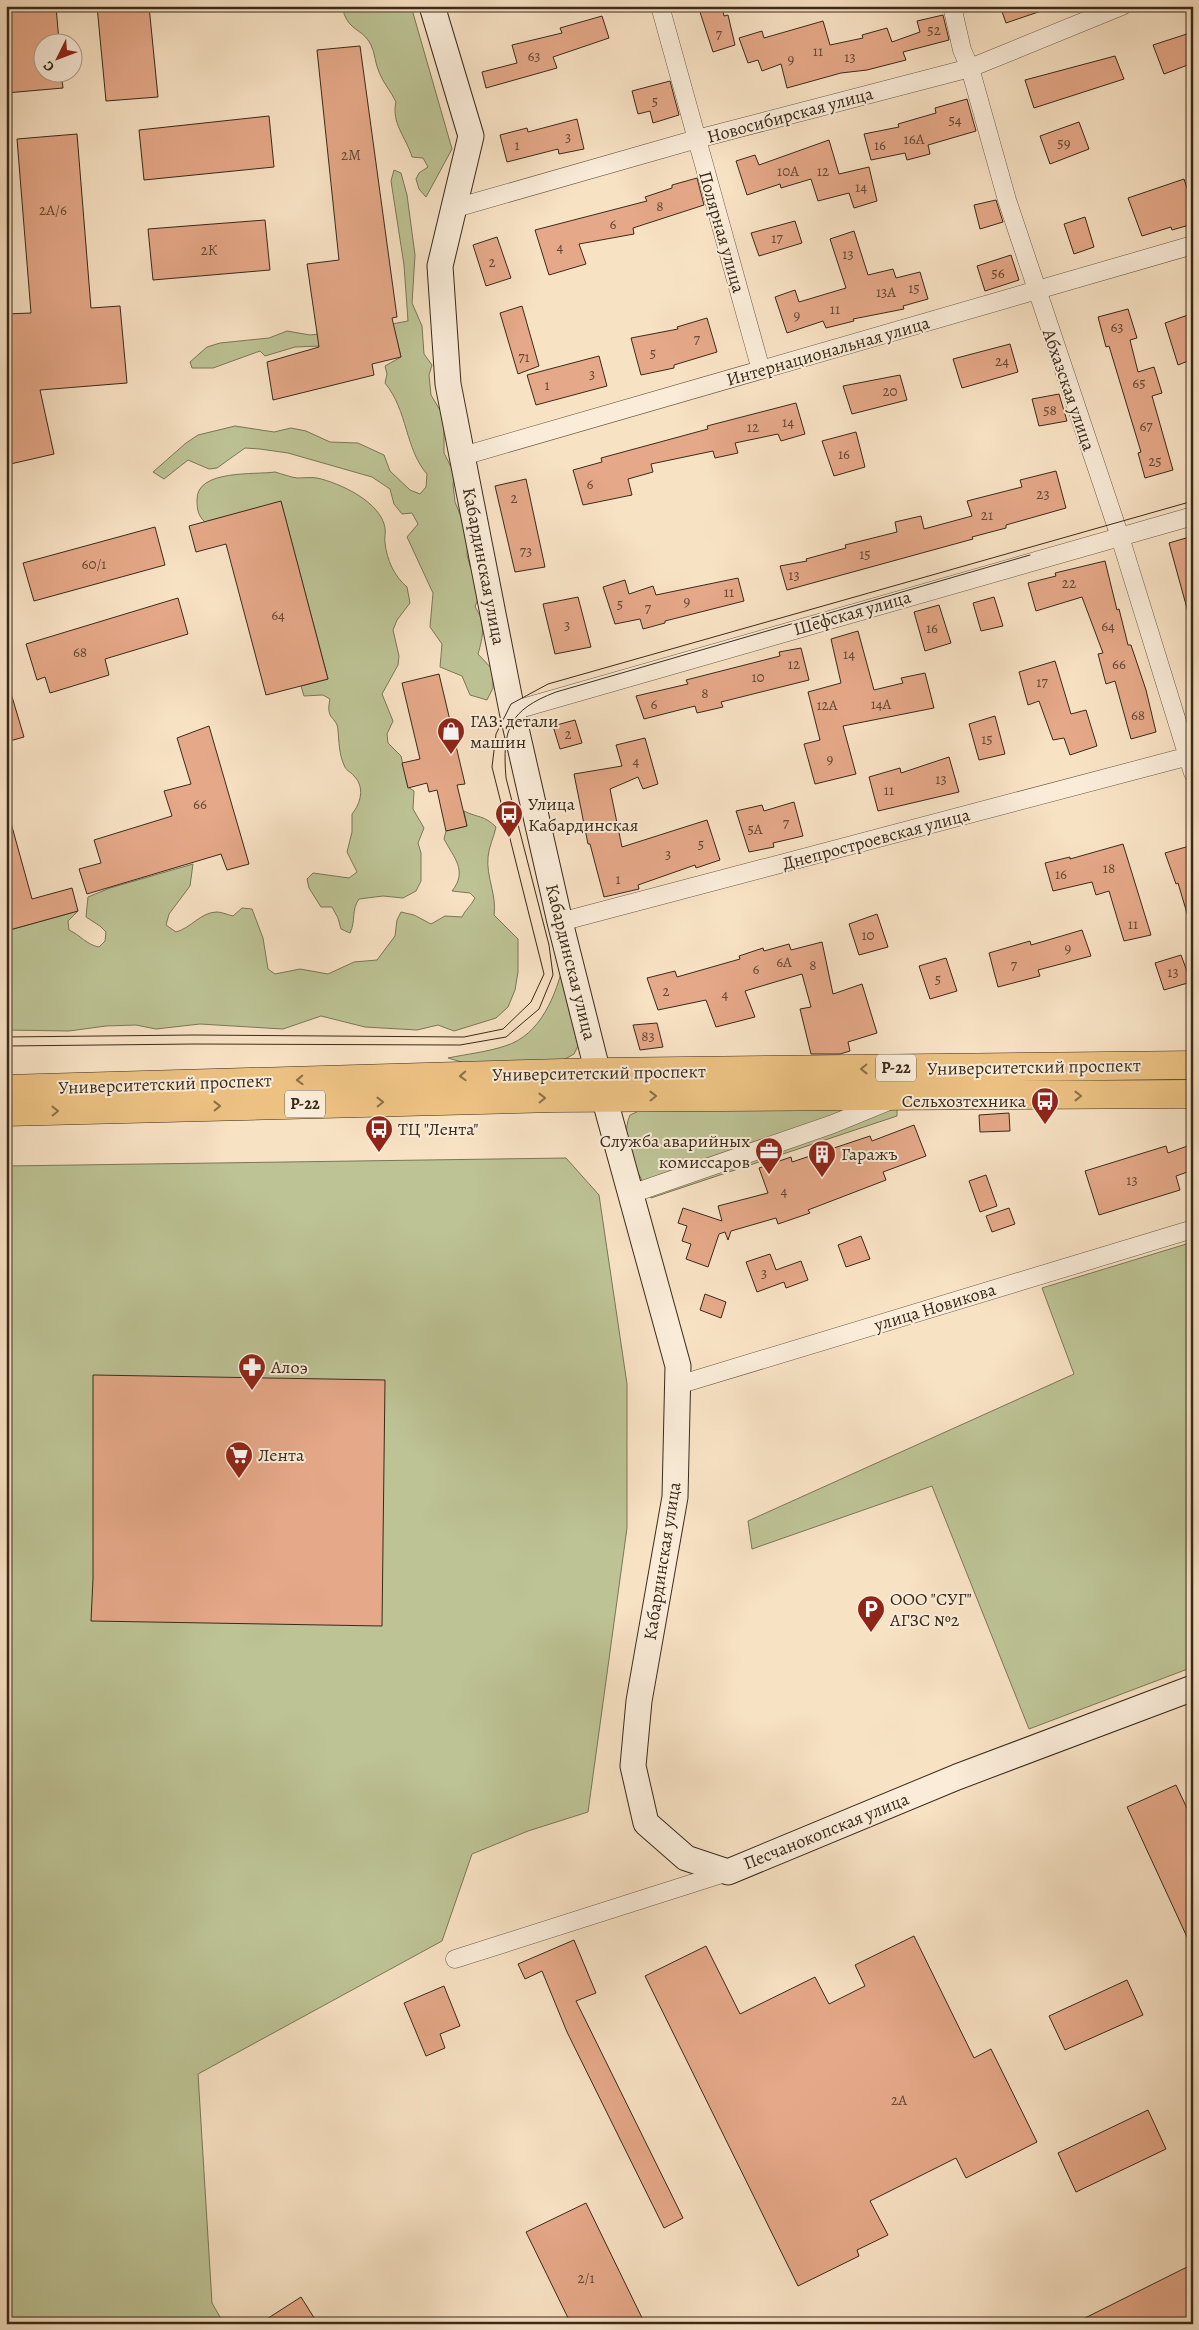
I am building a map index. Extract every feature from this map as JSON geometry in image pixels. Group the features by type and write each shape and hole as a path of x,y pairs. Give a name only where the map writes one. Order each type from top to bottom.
{"highway":[{"name":"Университетский проспект","path":"6,1112 601,1085 1193,1064"},
{"name":"Университетский проспект","path":"6,1089 601,1085 902,1096 1193,1094"}],"street":[{"name":"Кабардинская улица","path":"432,6 471,136 452,209 440,266 448,384 512,711 560,922 601,1085 678,1366 675,1497 639,1701 633,1766 646,1823 686,1858 728,1872"},
{"name":"Полярная улица","path":"660,6 761,370"},
{"name":"Абхазская улица","path":"952,6 962,50 970,68 1035,291 1120,537 1191,761"},
{"name":"Новосибирская улица","path":"452,209 697,139 970,68 1122,6"},
{"name":"Интернациональная улица","path":"463,456 1193,245"},
{"name":"Шефская улица","path":"512,711 1193,516"},
{"name":"Днепростроевская улица","path":"560,922 1191,761"},
{"path":"631,1194 833,1124 902,1096"},
{"name":"улица Новикова","path":"678,1384 1193,1229"},
{"name":"Песчанокопская улица","path":"454,1959 728,1872 957,1777 1193,1688"}],"green space":[{"path":"342,6 411,6 452,149 426,197 419,189 416,179 419,173 428,167 423,158 412,157 397,123 396,102 381,76 371,45 347,21"},
{"path":"394,170 401,173 407,195 415,255 412,303 422,326 424,354 432,365 429,375 431,395 444,417 444,453 455,475 453,484 455,502 468,534 467,555 479,596 475,607 482,624 478,654 493,670 493,688 487,700 470,695 462,676 440,667 442,644 430,627 433,593 407,537 418,524 412,513 402,514 394,504 390,489 372,477 288,453 260,449 245,448 217,468 209,469 188,460 164,479 153,472 198,435 235,426 274,432 291,428 306,431 330,442 358,443 384,455 390,471 410,490 420,494 426,487 427,474 414,453 398,406 393,394 385,383 387,374 385,366 401,357 394,329 321,346 295,347 265,356 260,351 213,368 192,368 190,362 207,347 220,343 269,338 287,331 310,335 365,329 408,321 404,265 391,181"},
{"path":"275,472 297,478 317,478 337,484 368,502 382,519 385,528 387,556 398,578 407,587 410,603 397,620 393,630 399,656 398,665 382,694 393,721 387,734 388,743 401,756 408,787 414,791 413,809 424,828 418,843 421,853 421,881 416,891 403,898 383,896 359,899 355,907 350,933 341,929 332,907 321,907 309,888 307,879 313,873 349,878 357,872 347,852 352,832 352,814 358,805 361,790 357,780 346,769 342,761 336,722 329,711 330,699 323,695 304,696 301,686 328,679 281,502 205,522 199,515 198,509 199,490 206,483 216,478"},
{"path":"464,811 492,823 496,827 488,857 495,908 494,915 518,939 518,972 515,990 508,1007 496,1018 454,1031 438,1025 417,1030 365,1027 321,1016 283,1029 200,1024 156,1029 136,1025 106,1026 69,1031 6,1030 6,931 78,911 68,921 69,930 99,947 105,941 106,932 86,917 88,897 110,888 193,864 190,886 169,914 166,925 176,932 211,913 219,912 233,916 242,908 252,909 263,938 268,969 275,974 300,969 328,974 354,962 377,960 395,936 397,920 401,912 414,915 431,924 445,916 462,917 475,898 470,893 452,891 457,884 459,871 458,865 444,839 446,831 467,826"},
{"path":"564,962 579,1044 574,1054 558,1063 465,1063 448,1058 505,1046 518,1041 528,1033 545,1012 556,988"},
{"path":"897,1105 897,1116 651,1198 631,1158 628,1147 627,1126 630,1115 648,1107"},
{"path":"566,1158 599,1195 627,1384 627,1528 588,1812 528,1831 472,1854 442,1941 198,2074 212,2303 224,2324 6,2324 6,1166"},
{"path":"1193,1242 1193,1667 1029,1729 932,1486 752,1549 748,1521 1074,1374 1042,1288"}],"building":[{"path":"6,6 56,6 58,32 32,32 32,82 62,82 63,88 6,93"},
{"path":"97,6 149,6 158,97 106,101"},
{"path":"698,6 722,6 724,16 728,15 735,45 713,52"},
{"path":"1000,6 1046,6 1047,9 1006,23"},
{"path":"943,15 949,40 903,52 906,60 867,70 841,73 787,88 781,64 762,71 758,60 748,63 739,38 762,31 764,38 823,21 830,45 863,38 862,35 887,28 892,42 920,32 917,21"},
{"path":"602,16 609,38 553,57 557,68 486,88 482,72 517,63 512,45 562,33 560,28"},
{"path":"1193,32 1193,63 1164,74 1153,45"},
{"path":"360,46 397,317 392,318 401,357 372,364 374,375 273,400 267,362 319,347 307,264 339,260 317,50"},
{"path":"1115,56 1124,79 1034,108 1025,80"},
{"path":"670,81 679,115 653,123 650,111 638,114 632,91"},
{"path":"967,99 976,131 928,145 930,154 907,160 905,153 871,160 864,134 899,127 898,124 936,113 935,108"},
{"path":"269,116 274,167 144,180 139,130"},
{"path":"577,119 584,149 559,154 558,149 507,162 500,135 527,128 528,132"},
{"path":"1079,122 1089,149 1050,164 1040,136"},
{"path":"77,134 91,308 120,306 127,383 40,390 54,454 6,465 6,314 31,313 17,139"},
{"path":"829,140 839,174 869,167 877,201 854,208 849,193 818,201 811,179 781,188 780,184 747,195 736,161 755,155 759,165"},
{"path":"697,178 704,205 633,228 634,234 579,244 586,264 549,275 535,230 647,201 645,197 672,188 672,185"},
{"path":"1184,179 1193,206 1193,224 1172,230 1171,227 1142,236 1128,198"},
{"path":"996,200 1003,222 980,229 974,205"},
{"path":"1085,217 1094,247 1074,254 1064,224"},
{"path":"265,220 270,270 153,280 148,229"},
{"path":"795,221 802,243 759,256 751,233"},
{"path":"854,231 868,275 893,269 896,278 920,272 928,299 903,306 904,309 853,319 854,321 826,328 823,321 787,333 775,297 795,290 799,302 846,288 830,239"},
{"path":"497,237 511,278 486,286 473,245"},
{"path":"1011,255 1019,280 985,291 977,266"},
{"path":"522,306 539,366 518,374 500,313"},
{"path":"1128,309 1137,338 1130,340 1138,372 1154,367 1162,393 1152,396 1173,470 1145,478 1138,453 1141,452 1109,346 1106,347 1098,317"},
{"path":"1188,315 1193,330 1193,359 1178,365 1165,323"},
{"path":"707,318 717,352 674,365 674,368 641,375 631,338 678,329 677,327"},
{"path":"1010,344 1018,372 962,388 953,359"},
{"path":"599,356 607,386 536,405 527,375"},
{"path":"900,375 907,400 852,414 843,386"},
{"path":"1059,394 1067,421 1039,426 1032,399"},
{"path":"796,403 805,434 781,441 778,434 735,443 738,453 715,458 713,451 651,464 653,472 628,479 632,495 583,505 573,470 602,462 601,458 708,429 707,426"},
{"path":"856,432 865,467 834,476 822,441"},
{"path":"1056,471 1066,508 1006,525 1006,528 972,537 973,539 787,590 780,566 807,561 806,559 846,548 845,545 897,532 895,522 921,516 924,529 972,516 967,501 1022,487 1020,480"},
{"path":"526,479 545,567 515,572 495,486"},
{"path":"281,501 328,679 266,695 226,544 196,552 189,526"},
{"path":"155,527 165,565 34,601 23,563"},
{"path":"1193,536 1193,611 1188,612 1169,543"},
{"path":"1105,561 1117,610 1119,609 1128,645 1131,645 1146,690 1156,732 1131,739 1115,681 1106,684 1098,654 1103,653 1082,597 1036,611 1028,583 1056,576 1055,573"},
{"path":"738,578 744,601 665,621 665,623 643,629 640,619 615,624 603,587 625,580 629,594 653,586 656,595"},
{"path":"578,597 591,647 555,654 543,604"},
{"path":"994,597 1003,626 981,631 973,603"},
{"path":"178,598 188,634 105,659 109,675 50,693 45,677 37,680 26,644"},
{"path":"939,605 951,643 925,651 914,612"},
{"path":"858,631 874,690 903,683 901,678 925,673 934,708 843,726 856,774 815,784 804,744 820,740 808,692 841,683 831,639"},
{"path":"801,648 809,680 721,702 723,707 697,713 695,706 644,719 636,696 688,684 686,680 780,656 779,652"},
{"path":"1055,661 1071,714 1086,710 1097,746 1070,755 1064,738 1053,740 1039,701 1028,705 1019,672"},
{"path":"439,674 465,784 457,785 467,826 446,831 437,790 429,792 427,783 408,788 402,763 420,759 402,683"},
{"path":"10,690 24,737 6,742 6,691"},
{"path":"995,716 1005,754 979,760 969,724"},
{"path":"575,720 582,743 560,749 553,726"},
{"path":"209,726 249,864 227,870 221,854 87,894 79,869 101,863 94,840 172,816 164,791 191,784 177,738"},
{"path":"645,738 658,784 643,789 638,777 610,789 622,847 707,820 720,860 696,868 695,865 638,885 639,889 604,897 590,844 588,844 574,774 622,766 616,745"},
{"path":"949,757 959,792 878,811 869,777 900,768 901,773"},
{"path":"794,802 803,836 773,843 774,847 749,852 736,811 762,805 764,811"},
{"path":"11,823 32,899 72,888 78,911 6,931 6,824"},
{"path":"1123,844 1151,935 1124,941 1109,891 1096,895 1092,882 1053,891 1045,863 1070,857 1070,859"},
{"path":"1193,845 1193,919 1189,920 1178,883 1176,884 1165,853"},
{"path":"877,914 888,947 859,955 849,924"},
{"path":"1082,930 1091,956 1038,970 1040,976 998,987 989,953 1030,941 1031,945"},
{"path":"822,942 833,994 862,984 877,1033 848,1042 850,1051 840,1054 811,1054 800,1009 811,1007 802,974 745,991 755,1017 716,1027 706,1000 658,1010 647,978 675,971 677,977 740,959 739,956 763,948 764,951 789,944 791,950"},
{"path":"1181,955 1191,982 1164,990 1155,963"},
{"path":"946,958 957,991 930,999 919,966"},
{"path":"657,1023 663,1047 640,1050 633,1025"},
{"path":"1009,1113 1010,1131 980,1132 979,1115"},
{"path":"914,1125 926,1156 883,1172 886,1180 808,1210 810,1213 778,1224 776,1218 731,1231 728,1240 725,1232 719,1234 708,1267 686,1259 691,1244 682,1241 687,1226 678,1223 683,1208 722,1221 718,1206 768,1193 759,1168 791,1157 792,1162 870,1136 872,1141"},
{"path":"1193,1144 1193,1170 1176,1176 1180,1190 1099,1215 1085,1171 1166,1146 1168,1153"},
{"path":"986,1175 997,1206 980,1212 969,1181"},
{"path":"1009,1208 1015,1224 992,1232 986,1216"},
{"path":"861,1236 870,1259 846,1267 838,1245"},
{"path":"770,1254 776,1270 801,1261 808,1280 786,1288 784,1282 757,1292 746,1262"},
{"path":"705,1294 726,1302 721,1318 700,1310"},
{"name":"Лента","path":"93,1375 385,1380 382,1626 91,1621 93,1579"},
{"path":"1176,1785 1193,1821 1193,1950 1127,1807"},
{"path":"914,1936 974,2058 991,2049 1037,2142 966,2178 956,2158 870,2201 888,2235 857,2250 859,2256 798,2286 645,1976 706,1946 740,2014 815,1977 829,2004 865,1986 855,1965"},
{"path":"574,1940 596,1993 576,2001 683,2218 664,2228 567,2032 542,1971 525,1979 518,1964"},
{"path":"1127,1980 1143,2015 1065,2050 1049,2016"},
{"path":"444,1986 460,2026 440,2034 445,2048 426,2056 404,2003"},
{"path":"1148,2110 1166,2149 1076,2192 1058,2153"},
{"path":"586,2203 645,2324 571,2324 526,2232"},
{"path":"1193,2264 1193,2324 1073,2324"},
{"path":"301,2297 318,2324 259,2324"}],"tram line":[{"path":"6,1037 194,1035 464,1037 503,1029 531,1002 544,974 492,767 496,734 511,704 548,684 1193,501"},
{"path":"6,1046 195,1044 460,1045 506,1037 539,1009 553,975 549,945 506,778 505,761 508,734 518,714 540,699 556,692 1030,555"}],"place":[{"name":"ГАЗ: детали машин","path":"451,755"},
{"name":"Улица Кабардинская","path":"509,838"},
{"name":"Сельхозтехника","path":"1045,1125"},
{"name":"ТЦ \"Лента\"","path":"379,1153"},
{"name":"Служба аварийных комиссаров","path":"769,1175"},
{"name":"Гаражъ","path":"822,1178"},
{"name":"Алоэ","path":"252,1391"},
{"name":"Лента","path":"239,1479"},
{"name":"ООО \"СУГ\" АГЗС №2","path":"871,1633"}]}
